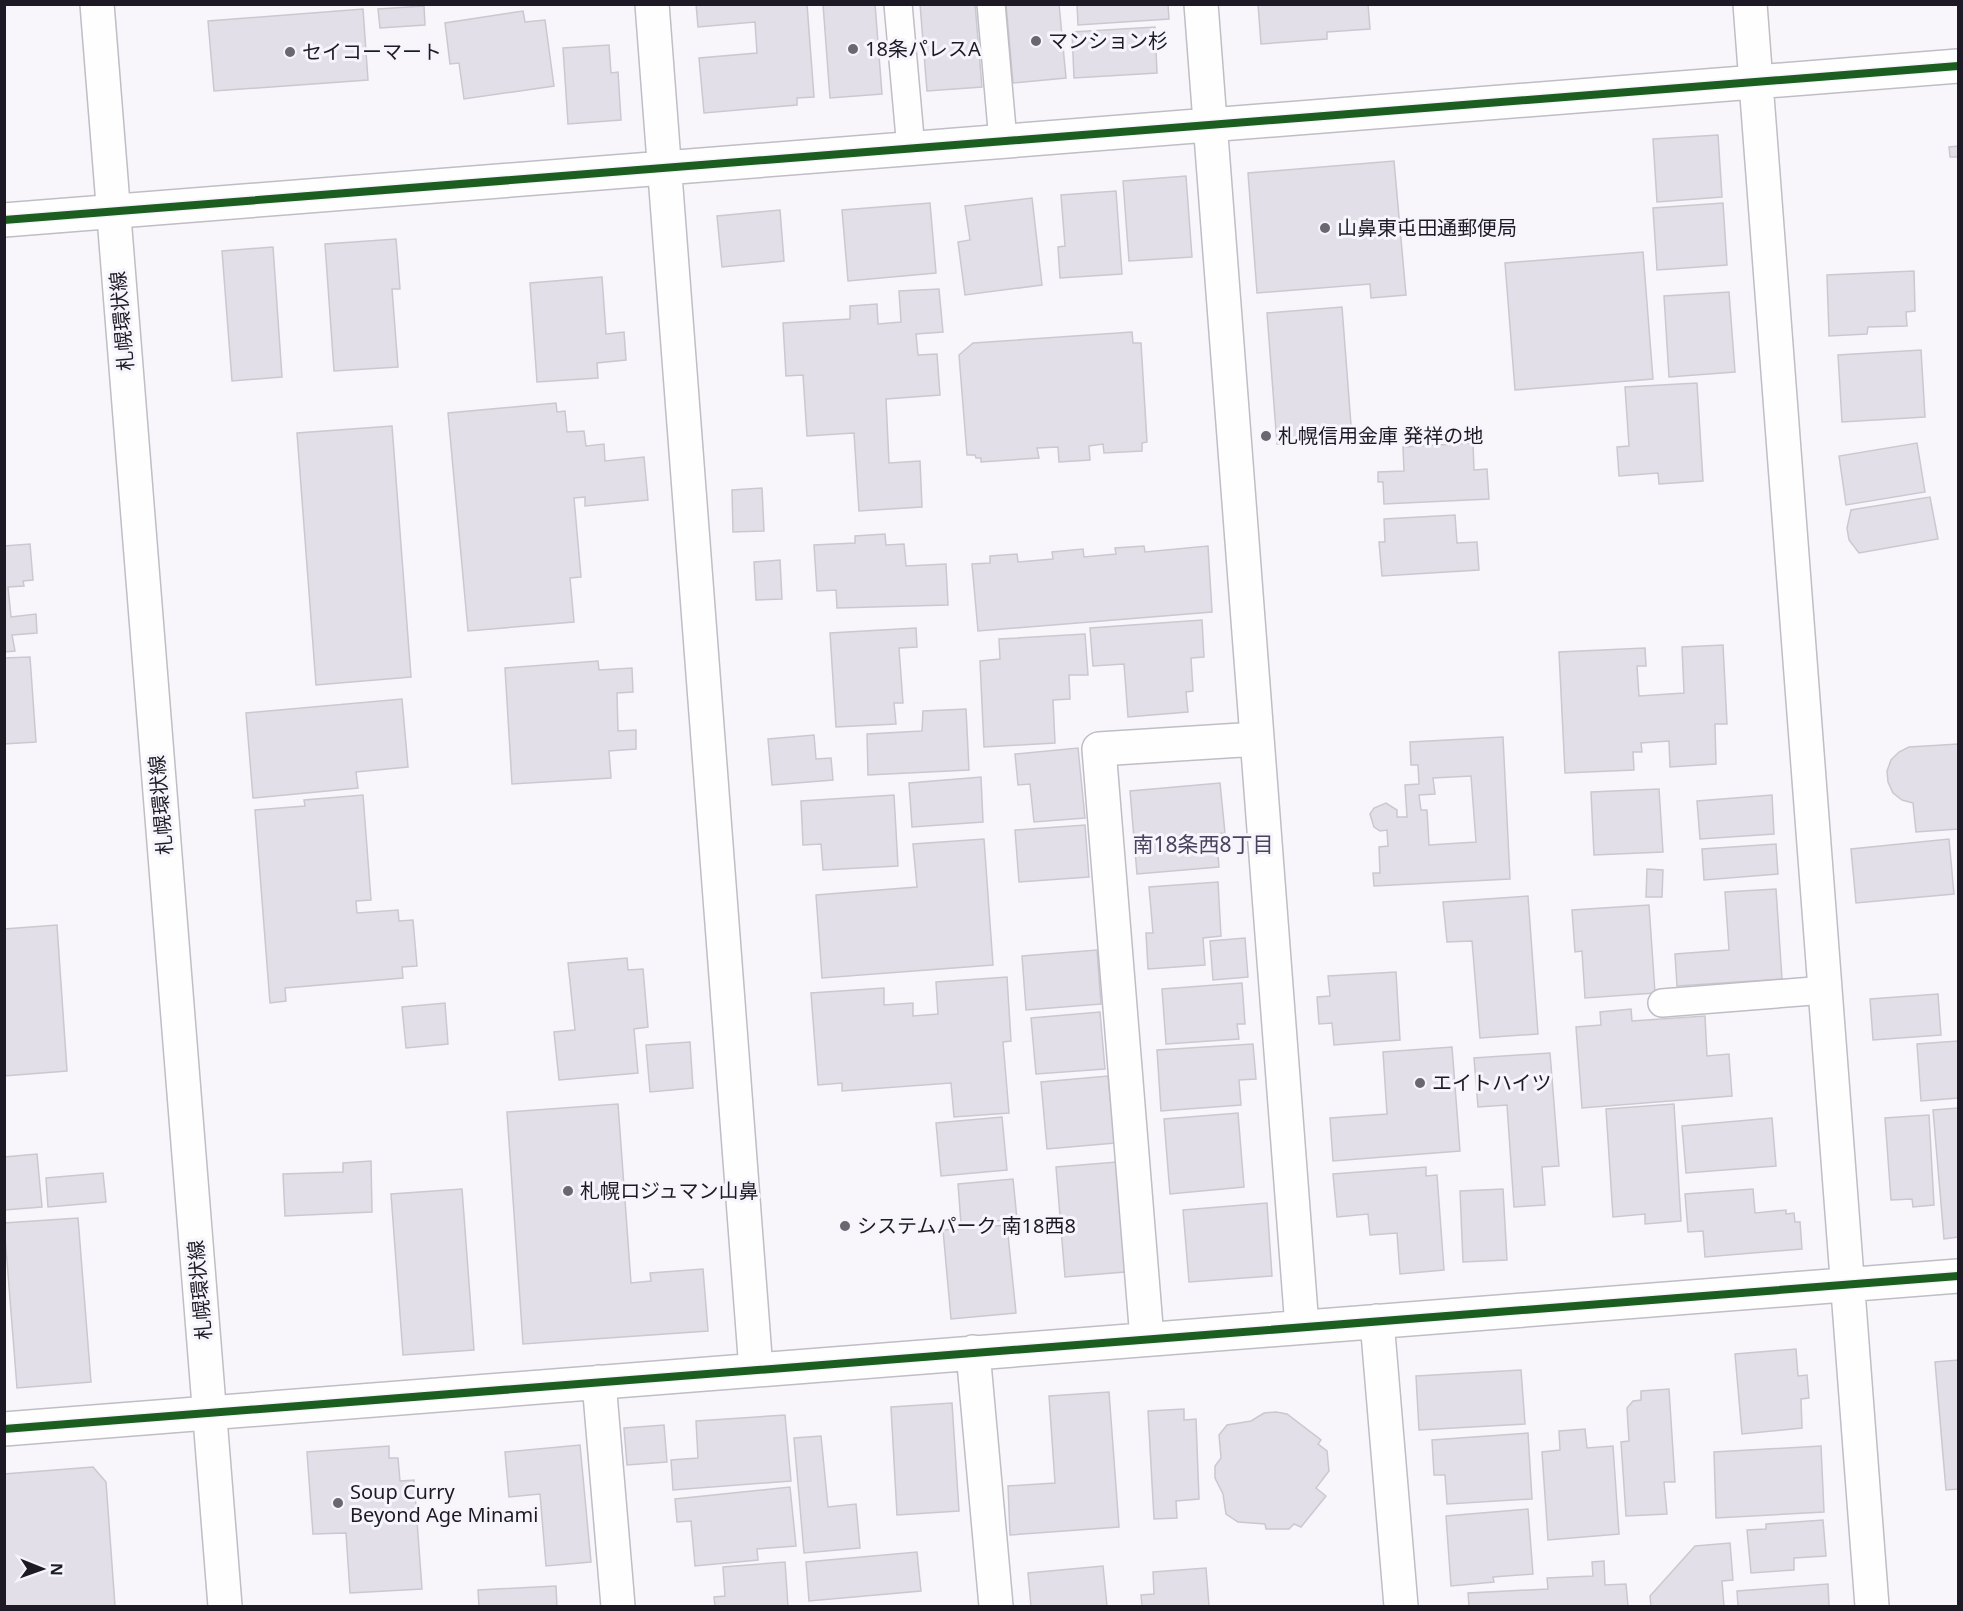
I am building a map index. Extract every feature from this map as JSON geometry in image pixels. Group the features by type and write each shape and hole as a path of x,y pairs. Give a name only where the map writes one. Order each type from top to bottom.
{"street":[{"name":"札幌環状線","path":"97,4 225,1606"},
{"path":"652,4 756,1370"},
{"path":"1201,4 1302,1327"},
{"path":"1750,4 1872,1606"},
{"path":"4,220 1959,66"},
{"path":"1147,1339 1098,749 1257,739"},
{"path":"4,1429 1959,1276"},
{"path":"1377,1321 1401,1606"},
{"path":"973,1352 996,1606"},
{"path":"599,1382 618,1606"}],"lane":[{"path":"898,4 911,149"},
{"path":"992,4 1003,141"},
{"path":"1662,1003 1825,990"}],"building":[{"path":"696,4 807,4 814,97 797,98 797,105 704,113 699,58 757,53 755,22 698,27"},
{"name":"18条パレスA","path":"823,4 875,4 882,94 830,98"},
{"path":"920,4 975,4 982,87 927,91"},
{"name":"マンション杉","path":"1006,4 1059,4 1066,78 1013,83"},
{"path":"1077,4 1168,4 1169,19 1078,25"},
{"path":"1258,4 1368,4 1370,29 1327,32 1327,39 1261,44"},
{"path":"424,6 425,25 380,28 378,9"},
{"path":"363,9 368,80 214,91 208,21"},
{"path":"523,11 525,22 545,20 554,86 464,99 459,63 450,64 445,23"},
{"path":"1155,27 1157,73 1074,78 1072,32"},
{"path":"609,45 611,73 618,72 621,120 568,124 563,48"},
{"path":"1718,135 1722,197 1657,202 1653,139"},
{"path":"1958,146 1958,157 1950,157 1949,147"},
{"path":"1394,161 1406,295 1371,298 1370,284 1257,293 1248,173"},
{"path":"1186,176 1192,257 1129,261 1123,181"},
{"path":"1116,191 1122,274 1060,278 1058,247 1065,246 1061,195"},
{"path":"1032,198 1042,285 965,295 958,242 970,240 965,206"},
{"path":"930,203 936,273 848,281 842,210"},
{"path":"1723,203 1727,265 1657,270 1653,208"},
{"path":"780,210 784,261 722,267 717,216"},
{"path":"396,239 400,289 392,289 398,367 334,371 325,244"},
{"path":"273,247 282,377 232,381 222,251"},
{"path":"1643,252 1653,379 1515,390 1505,263"},
{"path":"1914,271 1915,311 1906,312 1907,326 1868,327 1867,334 1829,336 1827,275"},
{"path":"602,277 606,334 624,332 626,360 597,363 598,378 537,382 530,283"},
{"path":"939,289 943,332 916,334 918,355 937,354 940,395 886,399 889,463 920,461 922,507 859,511 854,433 807,436 803,375 786,376 783,323 850,319 850,306 877,304 878,324 901,322 899,291"},
{"path":"1729,292 1735,372 1669,377 1664,296"},
{"path":"1342,307 1352,438 1277,444 1267,313"},
{"path":"1132,332 1133,343 1141,343 1147,442 1142,443 1142,451 1104,453 1103,444 1089,446 1090,460 1059,462 1058,447 1037,448 1039,458 981,462 981,458 976,458 975,455 967,455 959,355 973,343"},
{"path":"1921,350 1925,417 1842,422 1838,355"},
{"path":"1697,383 1703,481 1659,484 1658,473 1619,476 1617,447 1629,446 1625,387"},
{"path":"556,403 557,412 565,411 567,432 584,431 586,446 604,444 605,461 644,457 648,500 585,506 585,497 574,498 581,577 570,578 574,622 468,631 448,413"},
{"path":"392,426 411,677 316,685 297,433"},
{"path":"1473,443 1474,470 1487,469 1489,499 1384,504 1383,482 1378,482 1378,472 1404,471 1403,447"},
{"path":"1917,443 1925,492 1846,505 1839,456"},
{"path":"762,488 764,531 733,532 732,490"},
{"path":"1930,497 1938,539 1859,553 1849,540 1847,528 1851,510"},
{"path":"1455,515 1457,543 1477,542 1479,570 1382,576 1379,542 1385,542 1384,519"},
{"path":"885,534 886,545 904,544 906,566 946,564 948,605 837,608 836,590 817,591 814,545 855,543 855,536"},
{"path":"30,544 33,580 23,581 24,586 8,587 11,617 36,614 37,633 12,635 15,651 4,652 4,546"},
{"path":"1144,546 1145,552 1208,546 1212,612 978,631 972,564 990,563 990,556 1017,554 1018,562 1053,559 1052,552 1083,549 1084,557 1116,554 1115,548"},
{"path":"780,560 782,599 756,600 754,562"},
{"path":"1202,620 1204,657 1191,658 1193,691 1186,692 1188,712 1128,717 1124,664 1093,666 1090,628"},
{"path":"916,628 917,647 899,648 903,703 894,703 896,724 836,727 830,633"},
{"path":"1085,634 1088,675 1069,675 1070,699 1053,700 1055,743 984,747 980,661 1000,659 999,639"},
{"path":"1723,645 1727,724 1715,724 1716,764 1670,767 1669,741 1641,743 1642,752 1633,752 1634,770 1565,773 1559,652 1645,648 1646,666 1637,666 1639,696 1684,693 1682,647"},
{"path":"30,657 36,742 4,744 4,658"},
{"path":"598,661 599,670 632,668 633,692 617,693 618,731 636,730 636,749 609,751 611,778 512,784 505,668"},
{"path":"402,699 408,767 356,772 358,788 253,798 246,713"},
{"path":"966,709 969,770 868,775 867,734 922,731 923,711"},
{"path":"814,735 816,759 831,758 833,780 772,785 768,739"},
{"path":"1503,737 1510,879 1374,886 1373,873 1380,873 1379,847 1388,846 1387,830 1380,831 1374,827 1370,814 1374,808 1386,803 1397,810 1397,817 1407,817 1405,785 1419,784 1418,765 1411,765 1410,742","holes":["1471,776 1476,842 1429,845 1427,810 1421,810 1419,795 1435,794 1433,778"]},
{"path":"1958,744 1958,829 1916,832 1913,803 1902,800 1893,793 1888,782 1887,771 1891,760 1899,752 1909,747"},
{"path":"1078,748 1085,818 1034,822 1030,784 1018,785 1015,754"},
{"path":"981,777 983,822 912,827 909,783"},
{"path":"1220,783 1225,833 1216,834 1219,867 1137,874 1130,791"},
{"path":"1659,789 1663,852 1594,855 1591,792"},
{"path":"363,795 371,900 356,901 357,913 398,910 399,921 413,920 417,966 402,967 403,978 285,988 286,1001 270,1003 255,810 305,806 304,800"},
{"path":"894,795 898,866 823,870 821,844 803,845 801,801"},
{"path":"1772,795 1774,834 1700,839 1697,801"},
{"path":"1085,825 1089,877 1019,882 1015,830"},
{"path":"984,839 993,965 822,978 816,895 917,887 913,844"},
{"path":"1949,839 1954,894 1856,903 1851,849"},
{"path":"1776,844 1778,874 1704,880 1702,849"},
{"path":"1647,869 1663,870 1662,897 1646,897"},
{"path":"1218,882 1221,936 1203,938 1205,965 1148,969 1146,933 1153,933 1149,887"},
{"path":"1776,889 1782,979 1677,986 1675,954 1729,950 1725,892"},
{"path":"1528,896 1538,1034 1480,1038 1472,941 1447,942 1443,902"},
{"path":"1649,905 1655,993 1585,998 1582,951 1575,952 1572,910"},
{"path":"57,925 67,1071 4,1076 4,929"},
{"path":"1245,938 1248,977 1213,980 1210,941"},
{"path":"1097,950 1101,1004 1026,1010 1022,956"},
{"path":"627,958 628,970 643,969 648,1027 634,1029 638,1073 559,1080 554,1032 575,1030 568,963"},
{"path":"1396,972 1400,1040 1334,1045 1332,1023 1319,1024 1317,997 1330,996 1328,976"},
{"path":"1007,977 1011,1041 1003,1042 1009,1113 954,1117 951,1083 842,1091 842,1083 818,1085 811,993 884,988 884,1005 913,1003 913,1016 938,1014 936,982"},
{"path":"1242,983 1245,1024 1237,1024 1239,1039 1166,1044 1162,989"},
{"path":"1938,994 1941,1035 1873,1040 1870,999"},
{"path":"445,1003 448,1044 406,1048 402,1007"},
{"path":"1631,1009 1632,1021 1705,1016 1707,1056 1729,1054 1732,1096 1582,1108 1576,1027 1601,1025 1600,1012"},
{"path":"1100,1012 1105,1069 1036,1074 1031,1018"},
{"path":"1958,1041 1958,1098 1921,1101 1917,1044"},
{"path":"690,1042 693,1088 650,1092 646,1045"},
{"path":"1253,1044 1256,1079 1239,1080 1241,1105 1161,1111 1157,1050"},
{"name":"エイトハイツ","path":"1452,1047 1460,1151 1333,1161 1330,1118 1387,1114 1383,1052"},
{"path":"1550,1053 1559,1166 1542,1167 1545,1205 1514,1207 1507,1105 1478,1107 1474,1058"},
{"path":"1108,1076 1115,1143 1047,1149 1041,1082"},
{"name":"札幌ロジュマン山鼻","path":"618,1104 631,1283 651,1281 650,1273 703,1269 708,1331 523,1344 507,1112"},
{"path":"1674,1104 1681,1221 1645,1224 1645,1214 1613,1217 1606,1109"},
{"path":"1958,1108 1958,1237 1944,1239 1933,1110"},
{"path":"1238,1113 1244,1187 1170,1194 1164,1119"},
{"path":"1929,1115 1934,1205 1913,1207 1912,1199 1891,1200 1885,1118"},
{"path":"1002,1117 1007,1170 941,1176 936,1123"},
{"path":"1772,1118 1776,1166 1686,1173 1682,1126"},
{"path":"37,1154 42,1207 4,1210 4,1157"},
{"path":"371,1161 372,1212 285,1216 283,1174 343,1172 343,1163"},
{"path":"1117,1162 1125,1272 1065,1277 1056,1167"},
{"path":"1426,1167 1426,1176 1437,1175 1444,1270 1400,1274 1397,1233 1370,1235 1368,1214 1337,1217 1333,1174"},
{"path":"103,1173 106,1202 48,1207 46,1178"},
{"path":"1013,1179 1017,1219 961,1224 958,1184"},
{"path":"462,1189 474,1350 403,1355 391,1194"},
{"path":"1503,1189 1507,1260 1463,1262 1460,1191"},
{"path":"1753,1189 1755,1213 1786,1210 1786,1214 1794,1213 1795,1222 1800,1222 1802,1249 1705,1257 1703,1231 1688,1232 1685,1194"},
{"path":"1267,1203 1272,1276 1189,1282 1183,1210"},
{"path":"78,1218 91,1382 17,1388 4,1223"},
{"path":"1007,1225 1016,1313 951,1319 943,1230"},
{"path":"1796,1349 1798,1376 1807,1375 1809,1398 1801,1399 1802,1428 1742,1434 1735,1354"},
{"path":"1958,1360 1958,1489 1946,1490 1935,1362"},
{"path":"1521,1370 1525,1424 1419,1430 1416,1376"},
{"path":"1669,1389 1675,1482 1664,1482 1667,1514 1626,1516 1621,1442 1629,1441 1627,1408 1633,1401 1641,1400 1641,1391"},
{"path":"1109,1392 1119,1527 1010,1535 1008,1486 1055,1483 1049,1396"},
{"path":"952,1403 959,1511 897,1515 891,1407"},
{"path":"1184,1409 1184,1420 1196,1419 1199,1499 1176,1501 1177,1518 1154,1519 1148,1411"},
{"path":"1264,1413 1287,1414 1321,1440 1318,1444 1327,1451 1329,1471 1316,1488 1326,1496 1301,1527 1294,1524 1289,1529 1266,1529 1265,1524 1238,1522 1226,1514 1223,1494 1215,1478 1215,1466 1221,1458 1219,1435 1227,1425 1251,1421"},
{"path":"785,1415 791,1481 673,1490 671,1460 698,1458 696,1421"},
{"path":"664,1425 667,1462 627,1465 624,1428"},
{"path":"1585,1429 1587,1448 1613,1446 1619,1534 1548,1540 1542,1452 1560,1450 1559,1431"},
{"path":"1528,1433 1532,1499 1447,1504 1445,1475 1434,1475 1432,1440"},
{"path":"821,1436 828,1507 856,1504 860,1548 804,1553 794,1438"},
{"path":"580,1445 591,1562 546,1566 540,1494 509,1497 505,1452"},
{"path":"389,1446 389,1458 398,1458 400,1481 414,1480 422,1589 350,1593 346,1533 313,1534 307,1452"},
{"path":"1821,1446 1824,1512 1716,1518 1714,1452"},
{"path":"93,1467 106,1482 115,1606 4,1606 4,1474"},
{"path":"790,1487 796,1546 757,1549 758,1560 695,1566 691,1521 677,1522 675,1499"},
{"path":"1528,1509 1533,1574 1493,1577 1494,1582 1451,1586 1446,1516"},
{"path":"1823,1520 1826,1556 1794,1558 1794,1570 1751,1573 1747,1530 1766,1529 1766,1524"},
{"path":"1730,1543 1733,1580 1722,1581 1724,1606 1651,1606 1650,1596 1695,1546"},
{"path":"917,1552 921,1591 809,1601 806,1562"},
{"path":"1604,1561 1605,1585 1626,1584 1628,1606 1469,1606 1468,1593 1548,1589 1547,1578 1593,1576 1592,1562"},
{"path":"785,1562 788,1606 715,1606 714,1597 725,1596 723,1567"},
{"path":"1103,1566 1107,1606 1031,1606 1028,1573"},
{"path":"1206,1568 1209,1606 1142,1606 1141,1595 1154,1594 1153,1572"},
{"path":"1828,1584 1829,1606 1738,1606 1737,1591"},
{"path":"556,1586 557,1606 479,1606 478,1590"}],"cycle path":[{"path":"4,220 1958,66"},
{"path":"4,1429 1958,1276"}],"place":[{"name":"マンション杉","path":"1036,41"},
{"name":"18条パレスA","path":"853,49"},
{"name":"セイコーマート","path":"290,52"},
{"name":"山鼻東屯田通郵便局","path":"1325,228"},
{"name":"札幌信用金庫 発祥の地","path":"1266,436"},
{"name":"エイトハイツ","path":"1420,1083"},
{"name":"札幌ロジュマン山鼻","path":"568,1191"},
{"name":"システムパーク 南18西8","path":"845,1226"},
{"name":"Soup Curry Beyond Age Minami","path":"338,1503"}],"district":[{"name":"南18条西8丁目","path":"1203,845"}]}
